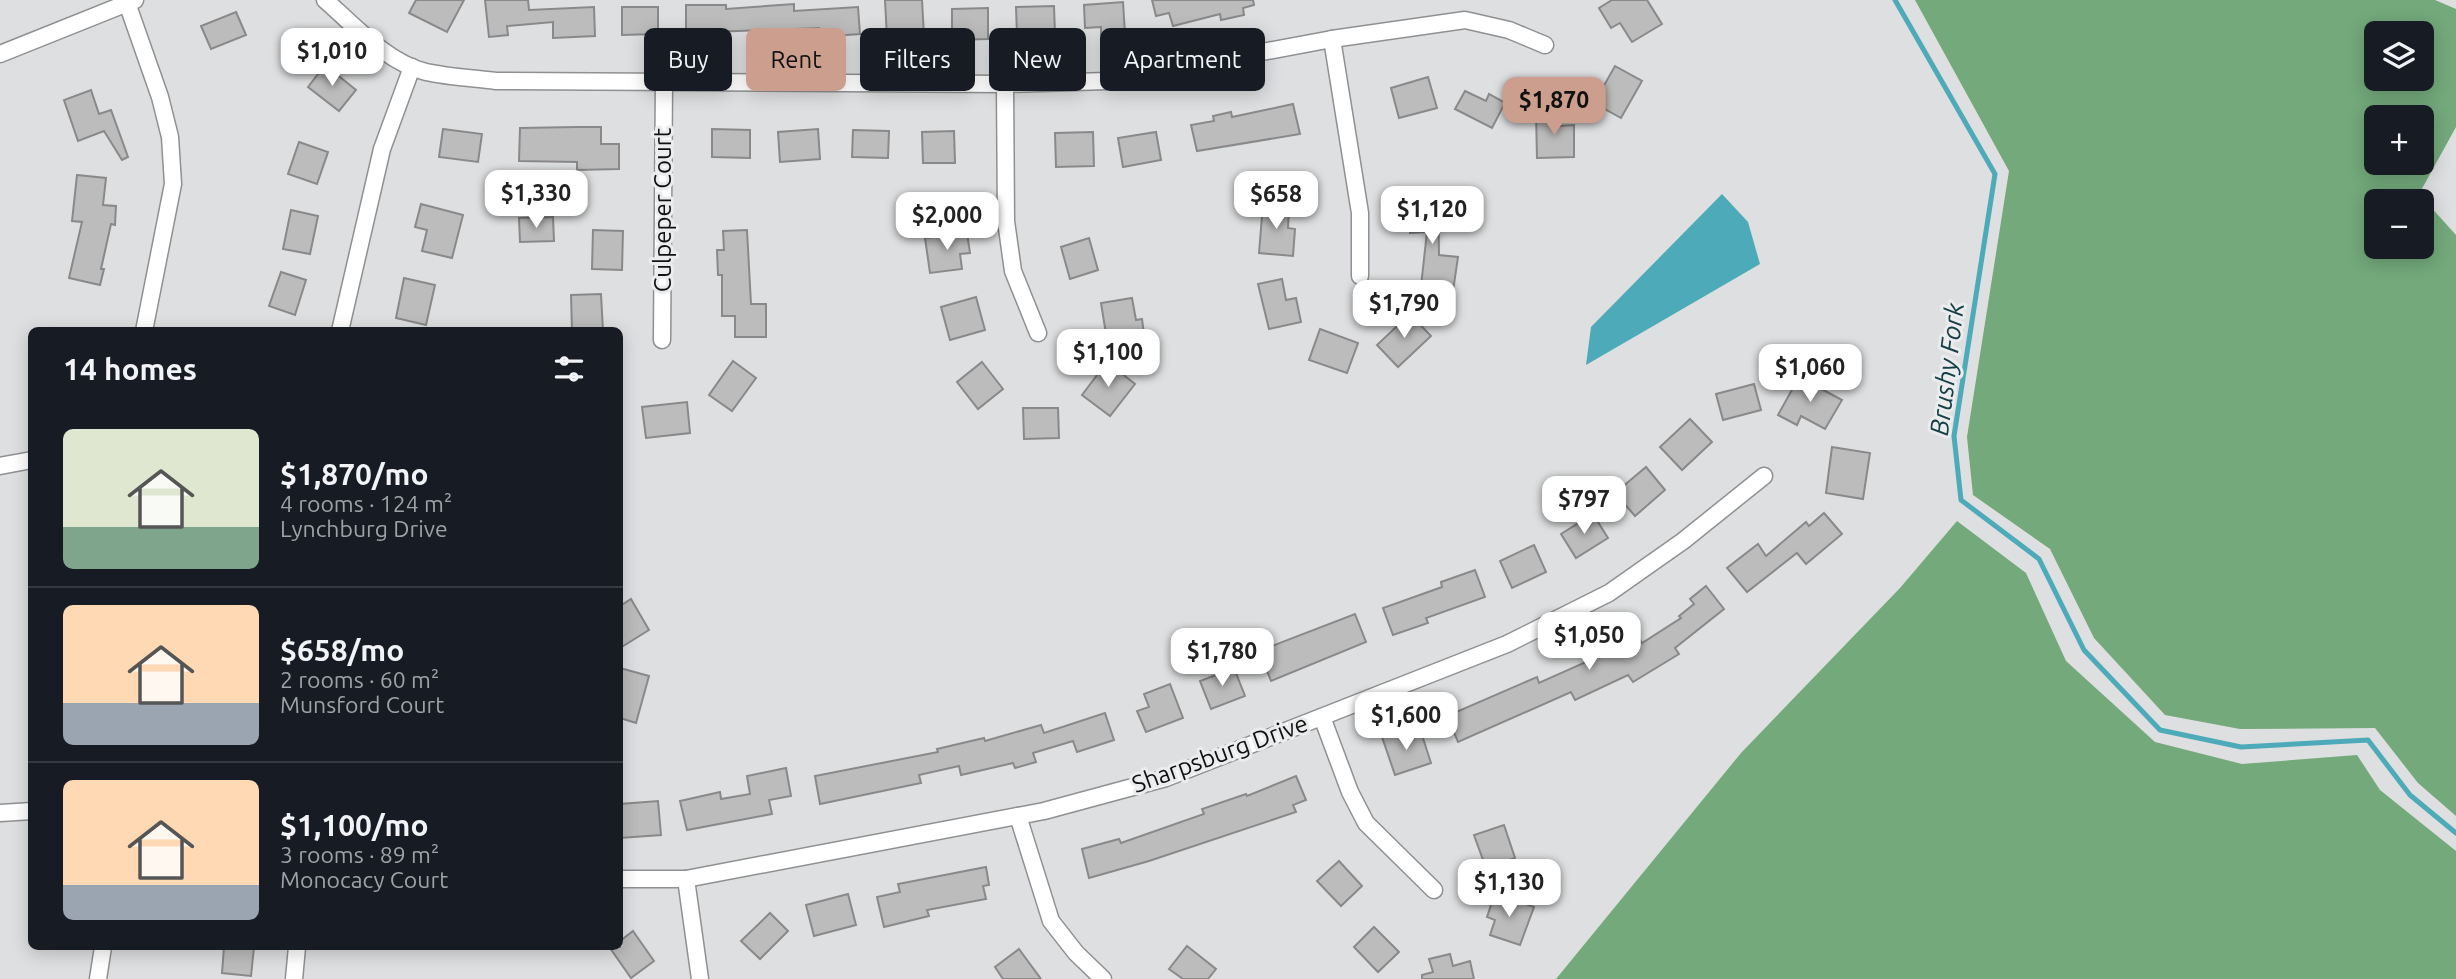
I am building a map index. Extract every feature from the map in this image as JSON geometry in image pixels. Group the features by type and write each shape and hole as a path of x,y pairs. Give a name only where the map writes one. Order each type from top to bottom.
{"street":[{"path":"325,0 388,54 426,72 496,81 644,81"},
{"path":"0,54 130,1 167,124 173,184 145,327"},
{"path":"1086,82 1107,81 1332,40 1465,20 1509,30 1545,46"},
{"path":"1332,40 1360,213 1360,276"},
{"path":"341,327 382,149 412,67"},
{"path":"732,82 989,84"},
{"name":"Culpeper Court","path":"662,340 664,91"},
{"path":"1005,91 1006,221 1013,271 1038,333"},
{"path":"0,466 28,461"},
{"name":"Sharpsburg Drive","path":"623,879 686,879 1018,816 1166,778 1507,644 1609,593 1683,541 1764,476"},
{"path":"1322,717 1350,792 1366,823 1434,890"},
{"path":"0,813 28,811"},
{"path":"1018,816 1051,921 1076,953 1103,979"},
{"path":"686,879 700,979"},
{"path":"98,979 103,950"},
{"path":"294,979 297,950"}],"green space":[{"path":"1915,0 2435,0 2456,9 2456,127 2434,167 2434,105 2364,105 2364,175 2429,175 2422,189 2364,189 2364,259 2434,259 2434,211 2456,235 2456,816 2418,783 2375,728 2240,729 2165,715 2094,638 2050,549 1973,495 1967,437 2009,171"},
{"path":"1957,521 2026,573 2066,661 2155,742 2242,764 2357,755 2380,790 2456,851 2456,979 1556,979 1741,753 1900,588"}],"water":[{"path":"1722,194 1748,222 1760,264 1586,365 1591,327"}],"building":[{"path":"416,0 464,0 447,32 409,13"},
{"path":"485,0 528,0 529,10 594,7 595,36 553,38 553,22 507,26 508,35 489,37"},
{"path":"885,0 922,0 924,28 886,28"},
{"path":"1152,0 1253,0 1254,5 1243,8 1244,15 1221,20 1220,14 1173,26 1169,13 1156,16"},
{"path":"1612,0 1647,0 1662,24 1632,42 1620,23 1611,28 1599,8"},
{"path":"1123,2 1125,28 1085,28 1084,5"},
{"path":"794,4 794,11 858,7 860,34 846,35 846,28 746,28 746,31 732,31 732,28 686,28 686,5 726,5 726,9"},
{"path":"1054,6 1055,28 1017,28 1016,7"},
{"path":"622,7 658,7 658,28 644,28 644,34 622,35"},
{"path":"988,8 988,39 975,39 975,28 952,28 952,9"},
{"path":"236,12 246,35 211,49 201,26"},
{"path":"325,65 356,90 339,111 308,87"},
{"path":"1615,66 1642,81 1621,118 1594,103"},
{"path":"1428,77 1437,108 1399,118 1391,88"},
{"path":"91,90 99,114 111,110 128,157 122,160 104,131 78,141 64,100"},
{"path":"1465,91 1486,101 1489,94 1505,103 1492,128 1455,109"},
{"path":"1293,104 1300,134 1197,151 1191,125 1214,121 1213,116 1231,112 1232,117"},
{"path":"1536,113 1559,113 1559,126 1574,125 1574,157 1537,158"},
{"path":"601,127 601,144 619,144 619,169 577,170 577,162 519,161 520,128"},
{"path":"443,129 482,134 478,162 439,157"},
{"path":"712,129 750,130 750,158 712,157"},
{"path":"818,129 820,159 780,162 778,132"},
{"path":"853,130 889,131 888,158 852,157"},
{"path":"954,131 955,163 923,163 922,132"},
{"path":"1093,132 1094,166 1056,167 1055,133"},
{"path":"1156,132 1161,160 1123,167 1118,138"},
{"path":"299,142 328,152 317,184 288,174"},
{"path":"77,175 106,178 103,205 116,206 115,225 111,224 100,285 69,278 82,222 72,221"},
{"path":"1438,190 1439,255 1458,257 1452,298 1420,295 1427,232 1410,233 1410,191"},
{"path":"421,204 463,215 452,258 422,251 427,230 415,227"},
{"path":"1263,204 1289,206 1288,228 1295,229 1293,256 1259,253"},
{"path":"291,210 318,216 310,254 283,249"},
{"path":"553,217 554,241 520,242 519,218"},
{"path":"593,230 623,231 622,270 592,269"},
{"path":"747,230 751,304 766,304 766,337 735,337 735,316 722,316 722,275 718,275 717,250 724,250 723,231"},
{"path":"967,233 970,253 960,254 962,269 930,273 925,238"},
{"path":"1089,238 1098,270 1070,279 1061,247"},
{"path":"281,272 306,280 295,315 269,306"},
{"path":"404,278 435,285 426,325 396,318"},
{"path":"1282,279 1286,300 1296,298 1301,322 1269,329 1258,284"},
{"path":"601,294 603,327 572,327 571,295"},
{"path":"976,297 985,330 950,340 941,307"},
{"path":"1132,298 1136,320 1142,319 1144,334 1107,340 1101,303"},
{"path":"1410,314 1431,336 1398,367 1377,345"},
{"path":"1320,329 1358,343 1347,373 1309,360"},
{"path":"733,361 756,378 732,411 709,395"},
{"path":"982,362 1003,389 978,409 957,382"},
{"path":"1107,362 1135,384 1110,416 1082,395"},
{"path":"1799,377 1842,400 1825,429 1801,416 1797,425 1778,415"},
{"path":"1754,384 1761,410 1723,420 1716,394"},
{"path":"687,402 690,433 646,438 642,407"},
{"path":"1023,408 1058,408 1059,438 1024,439"},
{"path":"1690,419 1712,442 1682,470 1660,447"},
{"path":"1832,447 1870,453 1863,499 1826,493"},
{"path":"1646,467 1665,490 1635,516 1615,493"},
{"path":"1824,513 1842,534 1806,564 1797,553 1747,592 1727,568 1758,544 1766,556 1806,522 1809,526"},
{"path":"1593,514 1608,538 1576,558 1561,534"},
{"path":"1534,545 1546,572 1512,588 1500,561"},
{"path":"1475,570 1485,597 1426,618 1428,623 1393,635 1383,608 1442,587 1441,582"},
{"path":"1706,586 1724,609 1675,648 1679,654 1633,682 1628,675 1575,700 1571,692 1458,742 1447,716 1537,677 1539,683 1613,650 1636,633 1642,643 1681,618 1679,616 1694,604 1690,599"},
{"path":"631,599 649,630 623,646 623,604"},
{"path":"1355,614 1366,642 1271,681 1259,651"},
{"path":"1234,668 1245,696 1211,709 1200,681"},
{"path":"623,669 649,676 636,723 623,719"},
{"path":"1170,684 1183,718 1146,732 1137,711 1149,707 1144,694"},
{"path":"1105,713 1114,740 1077,752 1073,741 1033,753 1036,762 1015,768 1013,763 961,775 959,766 919,775 921,783 820,804 815,776 938,752 937,749 984,738 985,741 1041,725 1044,733"},
{"path":"1401,730 1403,735 1408,733 1410,739 1422,735 1431,763 1395,775 1382,737"},
{"path":"786,768 791,796 769,800 772,814 687,830 680,801 720,792 721,799 750,794 747,776"},
{"path":"1296,776 1306,800 1293,805 1296,812 1089,878 1082,849 1119,839 1121,843 1204,814 1202,809 1246,794 1247,796"},
{"path":"658,801 661,835 623,838 623,804"},
{"path":"1504,825 1515,858 1486,868 1474,835"},
{"path":"1339,861 1362,886 1341,906 1317,881"},
{"path":"986,867 989,885 983,886 986,899 927,910 929,916 884,927 877,897 900,892 898,884"},
{"path":"1495,893 1534,907 1520,945 1490,935 1495,920 1487,917"},
{"path":"848,894 856,925 814,936 806,905"},
{"path":"770,913 788,931 760,959 741,941"},
{"path":"1374,927 1399,952 1378,972 1354,947"},
{"path":"633,931 654,961 631,978 611,950 623,950 623,939"},
{"path":"1187,946 1216,969 1208,979 1183,979 1169,969"},
{"path":"1019,949 1041,979 1003,979 995,967"},
{"path":"224,950 254,950 251,976 222,973"},
{"path":"1450,954 1453,966 1470,961 1474,979 1422,979 1422,975 1433,972 1429,959"}],"waterway":[{"name":"Brushy Fork","path":"1895,0 1995,174 1954,436 1961,500 2039,559 2084,650 2160,730 2241,747 2368,740 2410,795 2456,833"}]}
